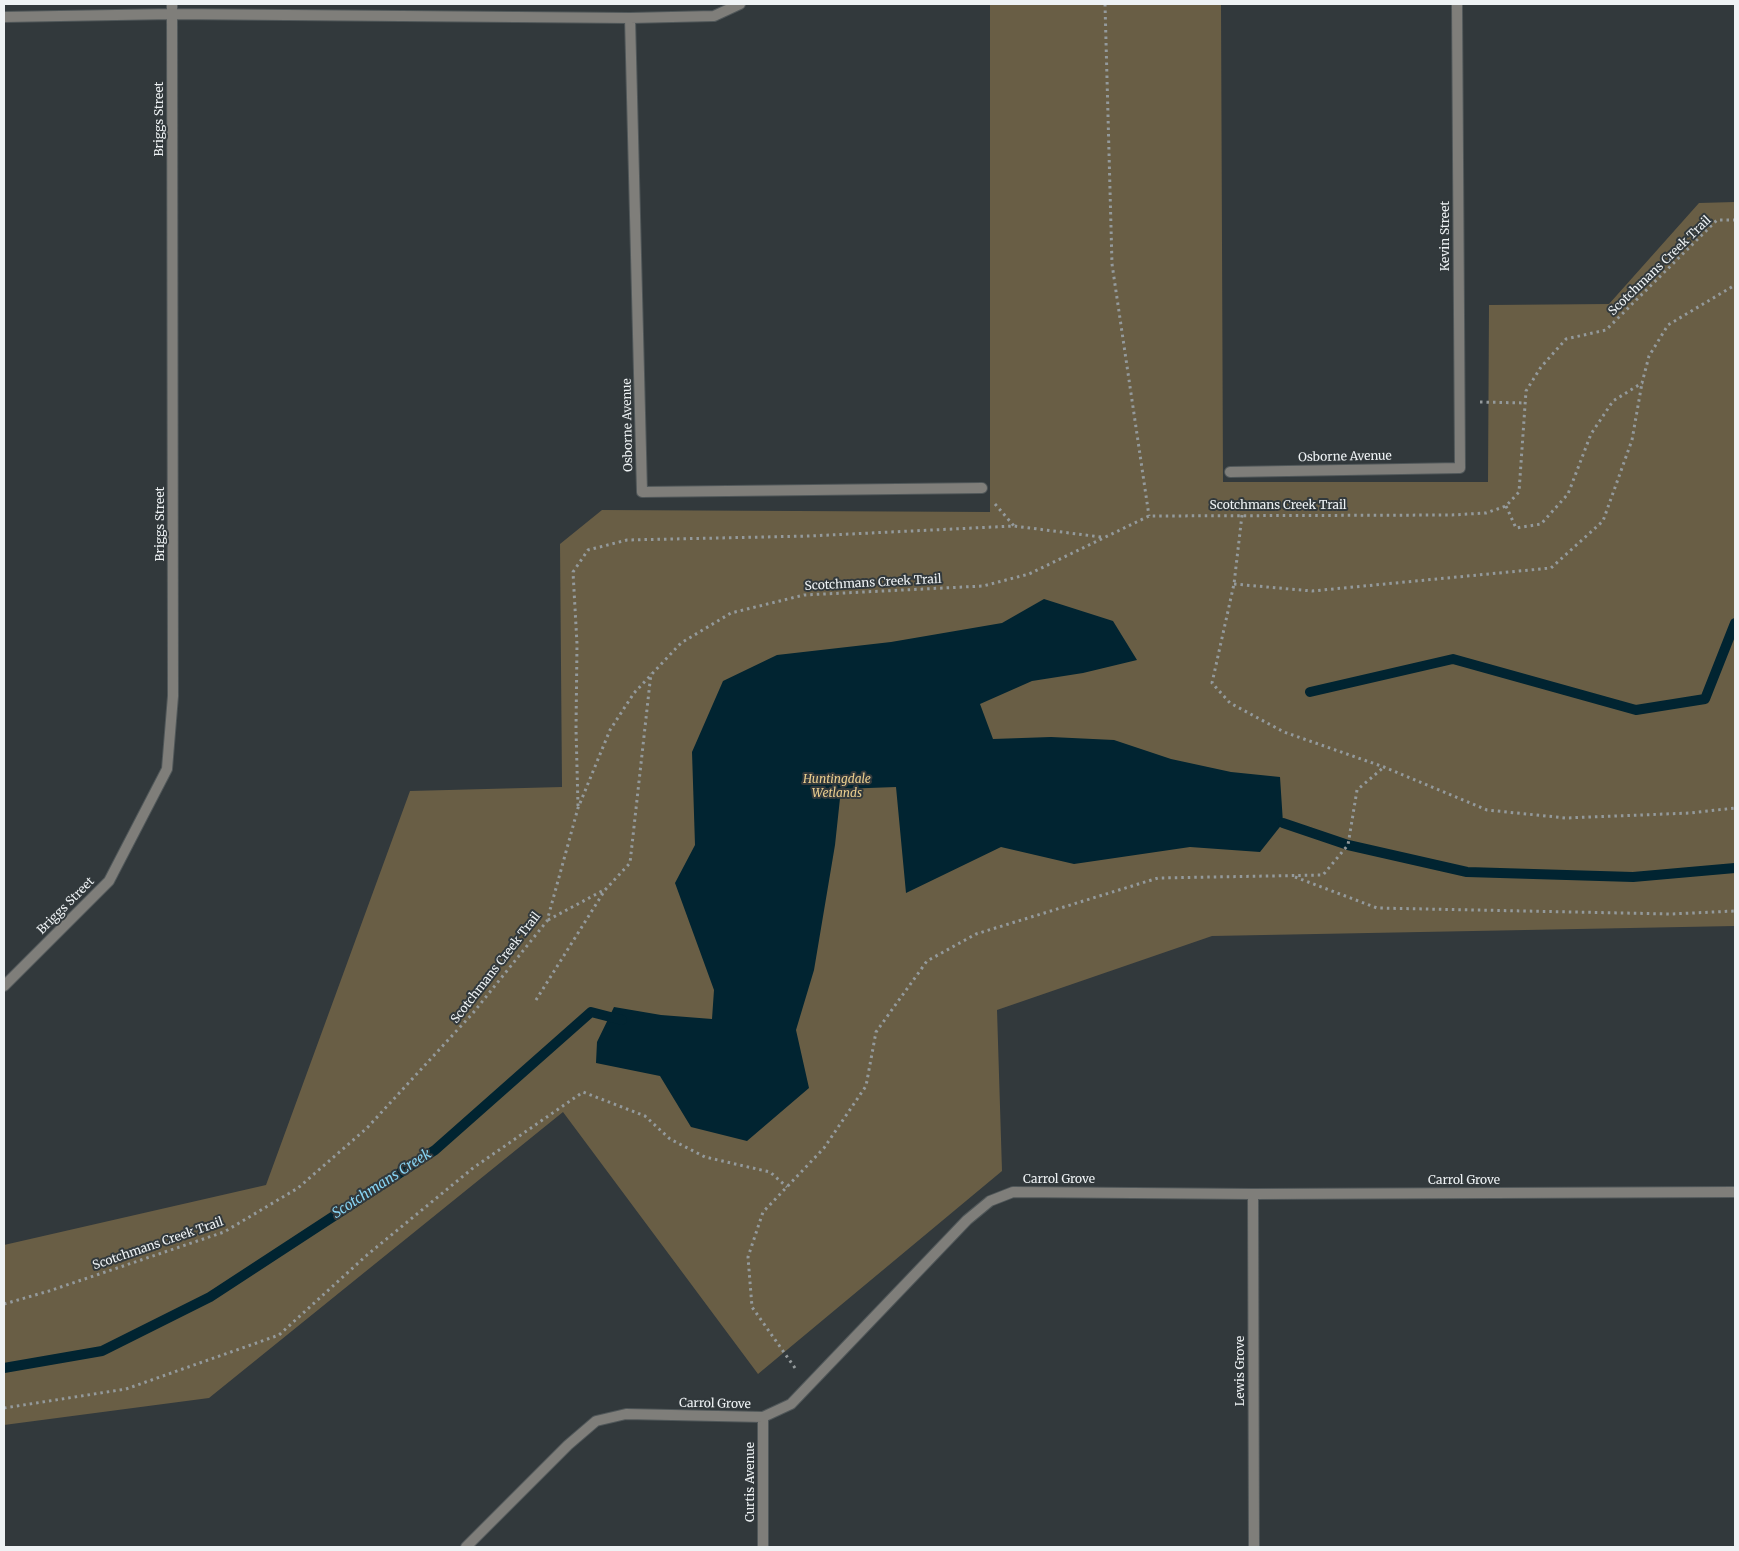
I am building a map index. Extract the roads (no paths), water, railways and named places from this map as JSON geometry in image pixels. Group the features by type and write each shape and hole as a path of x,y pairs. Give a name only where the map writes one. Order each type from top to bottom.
{"street":[{"path":"4,16 172,9 630,18 714,16 740,4"},
{"name":"Kevin Street","path":"1457,4 1460,468"},
{"name":"Briggs Street","path":"4,986 109,880 167,769 173,696 172,9"},
{"name":"Osborne Avenue","path":"630,18 642,492 982,488"},
{"name":"Osborne Avenue","path":"1230,472 1460,468"},
{"name":"Carrol Grove","path":"466,1547 568,1445 596,1421 626,1414 763,1417 791,1404 967,1220 990,1201 1013,1192 1253,1194 1735,1192"},
{"name":"Lewis Grove","path":"1253,1194 1254,1547"},
{"name":"Curtis Avenue","path":"763,1417 763,1547"}],"water":[{"path":"1044,599 1113,621 1137,660 1083,673 1032,681 980,704 993,739 1051,737 1114,740 1171,759 1231,772 1280,777 1283,823 1260,852 1190,847 1074,864 1001,847 906,893 896,787 841,789 835,845 814,970 796,1030 809,1088 747,1141 691,1127 660,1076 596,1063 597,1042 614,1007 661,1015 712,1019 714,990 675,883 695,845 692,752 723,681 777,655 891,642 1002,623"}],"waterway":[{"path":"1310,692 1453,659 1636,710 1705,699 1735,623"},
{"path":"1283,823 1348,845 1467,872 1633,877 1735,868"},
{"name":"Scotchmans Creek","path":"4,1368 102,1351 210,1297 435,1150 591,1012 622,1020"}],"park label":[{"name":"Huntingdale Wetlands","path":"837,787"}]}
